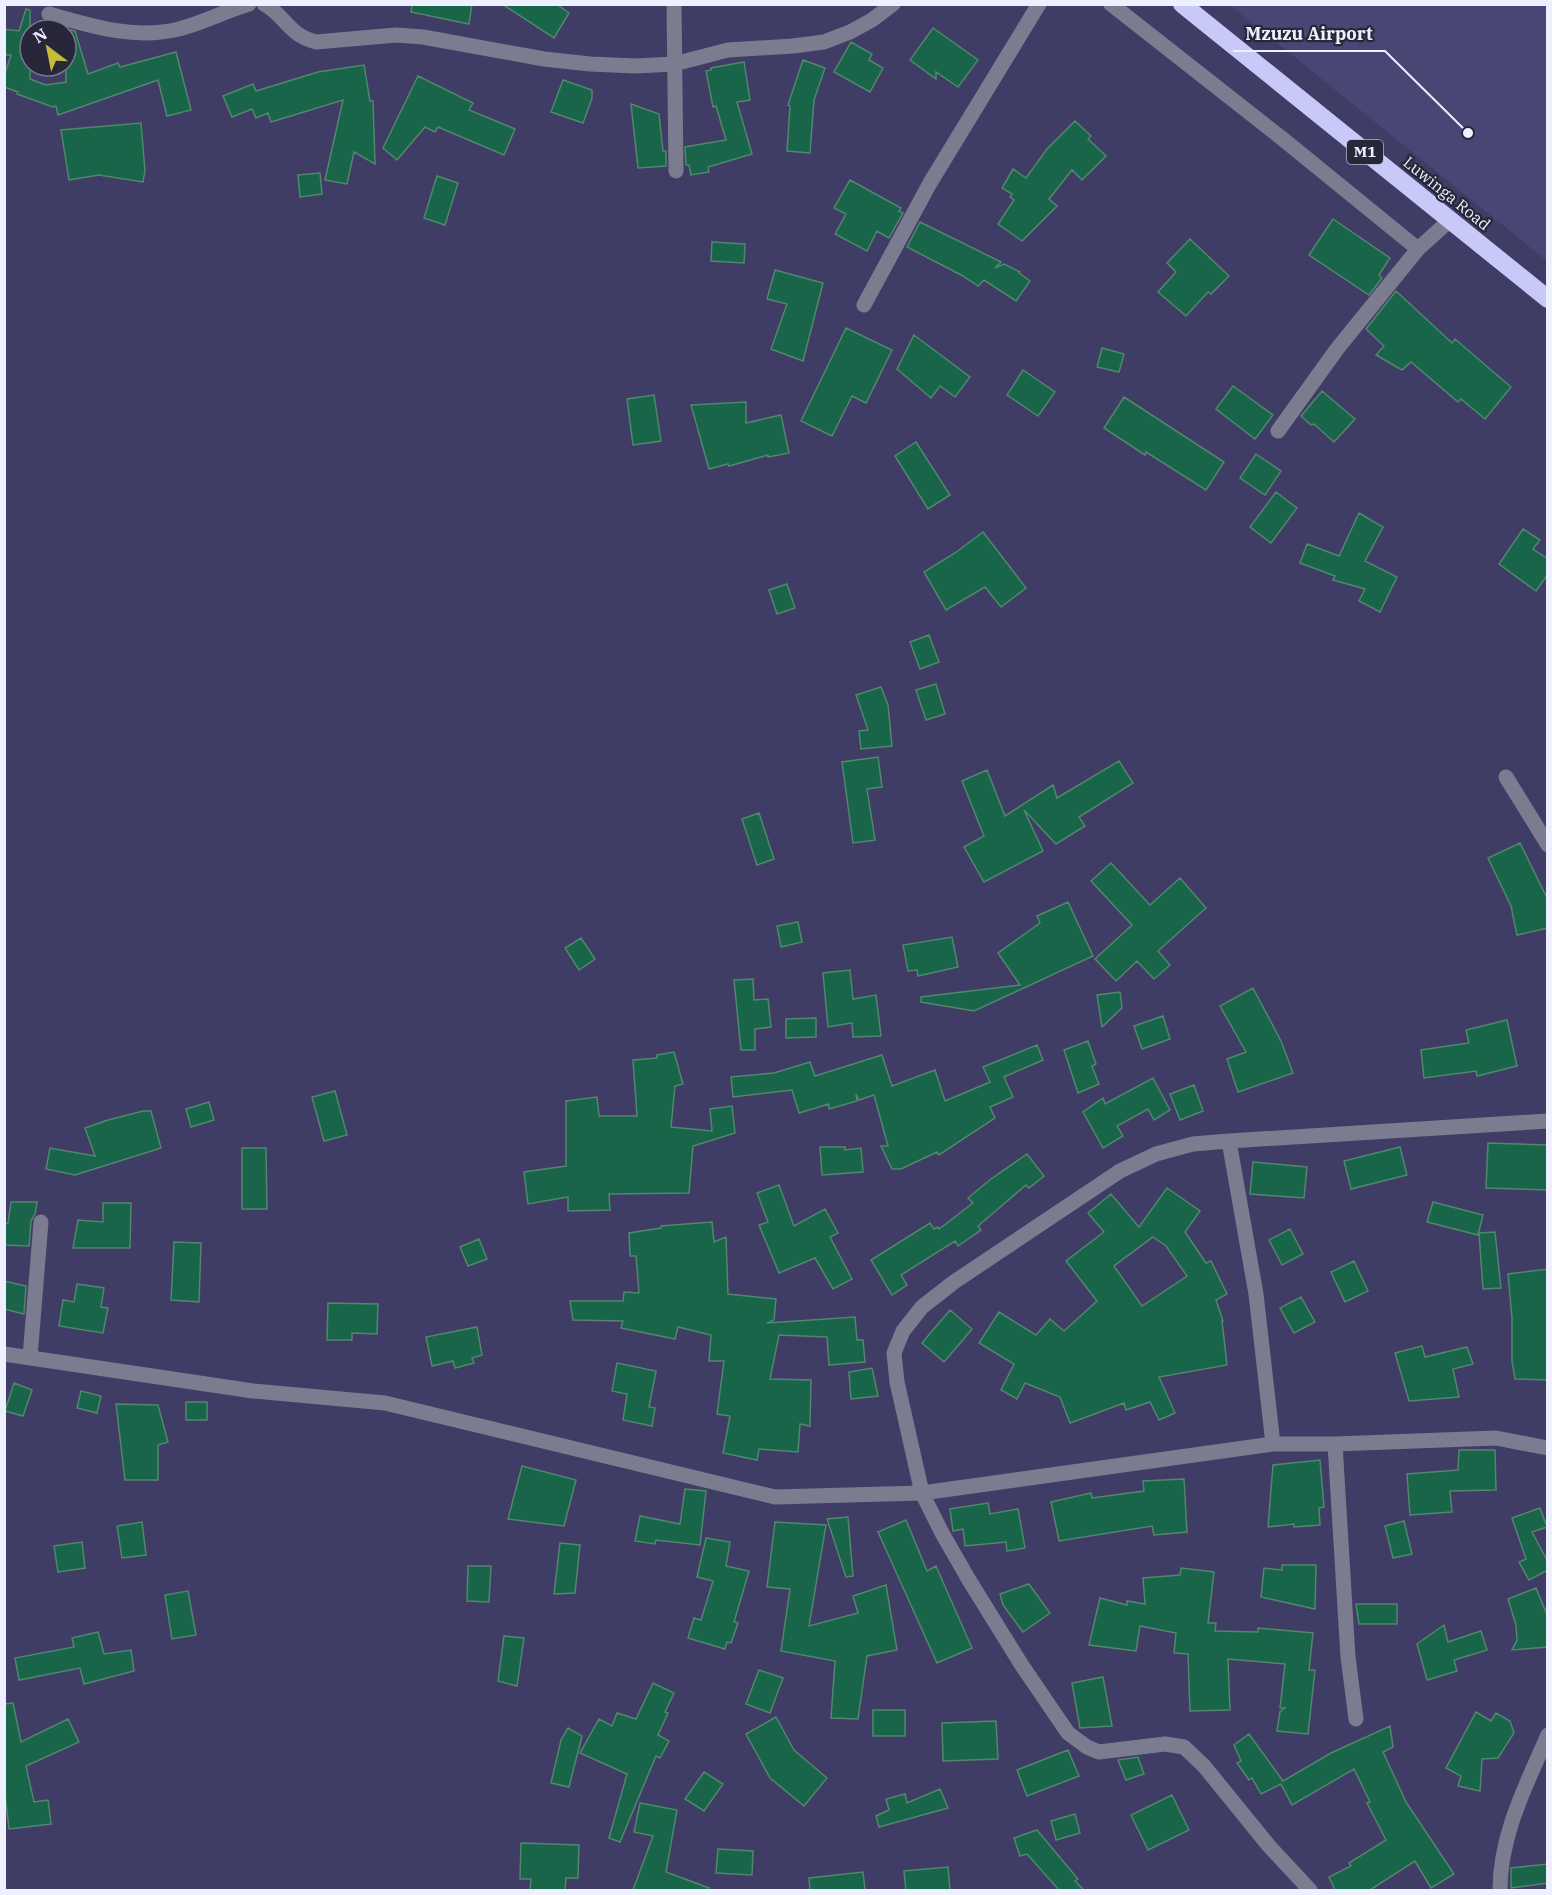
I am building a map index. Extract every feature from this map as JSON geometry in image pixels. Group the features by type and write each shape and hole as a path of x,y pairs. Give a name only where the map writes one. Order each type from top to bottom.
{"highway":[{"name":"Luwinga Road","path":"1182,4 1548,299"}],"street":[{"path":"49,14 96,28 122,33 143,33 182,28 249,4"},
{"path":"264,4 272,9 292,31 303,39 316,42 396,35 544,59 636,66 674,64 728,50 824,42 872,20 893,4"},
{"path":"674,4 676,171"},
{"path":"864,305 930,183 1039,4"},
{"path":"1111,4 1418,249"},
{"path":"1278,431 1337,349 1418,249 1450,220"},
{"path":"1506,777 1548,845"},
{"path":"1310,1890 1269,1846 1204,1766 1184,1747 1165,1744 1100,1752 1087,1747 1068,1733 1021,1664 969,1580 922,1494 897,1382 894,1353 903,1331 922,1307 954,1282 1120,1171 1155,1154 1193,1144 1548,1121"},
{"path":"1229,1141 1256,1294 1273,1444"},
{"path":"30,1357 41,1222"},
{"path":"4,1354 253,1391 385,1403 775,1497 922,1494 1273,1444 1496,1438 1548,1448"},
{"path":"1335,1444 1348,1658 1356,1719"},
{"path":"1500,1890 1508,1833 1526,1783 1548,1736"}],"shaded area":[{"path":"1230,5 1547,5 1547,261"}],"building":[{"path":"412,4 472,4 469,24 411,12"},
{"path":"502,4 556,4 569,13 554,38"},
{"path":"26,9 30,10 30,18 23,18"},
{"path":"933,28 978,60 958,87 936,72 936,79 910,60"},
{"path":"4,29 18,31 18,78 30,78 46,85 66,82 66,78 78,78 78,41 88,74 118,63 120,67 176,52 191,110 167,116 158,80 58,115 56,106 53,107 17,94 18,92 4,87 4,76 11,55 4,55"},
{"path":"851,42 872,54 869,60 883,68 870,92 834,72"},
{"path":"803,60 825,68 814,100 810,153 787,151 790,106 788,105"},
{"path":"744,62 750,100 737,102 752,154 708,167 709,172 691,175 689,165 686,165 685,147 726,140 716,106 713,107 706,71"},
{"path":"364,65 370,101 373,101 375,164 354,152 347,184 325,180 343,100 271,122 268,113 256,118 252,109 232,117 223,96 253,84 256,91 318,72"},
{"path":"418,76 473,103 469,110 515,129 504,155 438,127 435,132 425,127 397,160 383,148"},
{"path":"563,80 592,90 592,98 583,123 551,112"},
{"path":"631,104 659,114 663,151 666,151 666,166 638,168"},
{"path":"1075,121 1091,136 1088,139 1106,156 1082,180 1072,170 1049,199 1057,206 1022,241 998,224 1014,200 1010,197 1012,194 1002,188 1013,169 1026,178 1047,149"},
{"path":"141,123 145,171 143,182 99,175 69,180 61,130"},
{"path":"320,173 322,194 300,197 298,175"},
{"path":"437,176 458,183 445,225 424,218"},
{"path":"850,180 901,208 899,211 903,213 889,238 877,231 867,251 835,234 846,214 834,208"},
{"path":"1333,219 1390,258 1379,275 1382,278 1369,295 1309,255"},
{"path":"920,222 1001,262 995,268 1004,264 1020,272 1030,281 1016,301 984,280 978,286 907,247"},
{"path":"1190,239 1229,276 1211,294 1208,292 1186,316 1158,292 1176,272 1167,263"},
{"path":"712,242 745,244 744,263 711,261"},
{"path":"775,270 823,283 803,361 771,349 787,304 767,299"},
{"path":"1396,291 1452,343 1455,339 1511,387 1485,419 1461,399 1458,402 1411,362 1402,370 1376,355 1384,346 1366,329"},
{"path":"846,328 892,350 866,403 852,396 832,436 801,421"},
{"path":"914,335 970,377 955,397 940,386 931,398 897,369"},
{"path":"1102,348 1124,354 1119,372 1097,367"},
{"path":"1023,370 1055,392 1038,416 1007,395"},
{"path":"1233,386 1273,415 1255,439 1216,409"},
{"path":"1322,391 1355,419 1334,442 1301,416"},
{"path":"654,395 661,441 633,445 627,399"},
{"path":"1124,397 1224,462 1206,490 1104,428"},
{"path":"746,402 746,423 781,415 789,453 768,457 768,455 709,469 691,405"},
{"path":"916,442 950,495 928,509 895,456"},
{"path":"1256,454 1281,471 1265,495 1240,478"},
{"path":"1276,492 1297,508 1271,543 1250,527"},
{"path":"1359,513 1383,527 1365,561 1397,577 1380,612 1359,601 1365,589 1333,580 1335,576 1300,563 1307,544 1339,556"},
{"path":"1523,529 1540,540 1533,549 1548,559 1548,574 1536,591 1499,564"},
{"path":"983,532 1026,588 1001,607 985,587 946,610 924,572"},
{"path":"787,584 795,608 777,614 769,590"},
{"path":"929,635 939,662 920,669 910,642"},
{"path":"936,684 945,714 926,720 916,690"},
{"path":"881,687 888,705 892,746 861,749 859,731 868,730 856,695"},
{"path":"878,757 882,787 867,789 875,840 853,843 842,762"},
{"path":"1119,761 1133,783 1079,817 1085,826 1056,844 1024,810 1043,851 984,882 964,847 984,836 962,781 987,770 1005,816 1053,785 1057,798"},
{"path":"759,813 774,859 757,865 742,819"},
{"path":"1520,843 1548,900 1548,928 1517,935 1511,906 1488,858"},
{"path":"1111,863 1150,905 1180,878 1206,908 1158,951 1170,965 1154,979 1137,961 1116,981 1095,959 1132,925 1091,881"},
{"path":"1068,902 1093,956 974,1011 921,1002 921,997 1020,985 998,953 1040,923 1037,916"},
{"path":"798,922 802,942 781,947 777,926"},
{"path":"952,937 958,967 918,976 917,970 908,971 903,945"},
{"path":"581,938 595,959 579,970 565,948"},
{"path":"850,970 853,999 876,995 881,1036 853,1037 852,1023 828,1027 823,973"},
{"path":"753,979 754,1000 768,999 771,1027 755,1029 755,1050 741,1050 734,980"},
{"path":"1253,988 1281,1041 1293,1073 1238,1092 1227,1059 1246,1052 1220,1006"},
{"path":"1120,992 1122,1008 1102,1027 1097,995"},
{"path":"1163,1016 1170,1039 1142,1049 1134,1026"},
{"path":"816,1018 816,1037 786,1038 786,1019"},
{"path":"1507,1020 1517,1066 1477,1076 1476,1071 1424,1078 1421,1050 1469,1043 1466,1030"},
{"path":"1088,1041 1096,1064 1092,1066 1099,1084 1078,1093 1064,1050"},
{"path":"1037,1045 1043,1060 1004,1077 1013,1097 990,1107 995,1118 939,1155 937,1152 901,1169 892,1169 881,1146 888,1146 874,1095 859,1100 856,1094 857,1101 829,1109 829,1104 799,1113 792,1090 733,1097 731,1077 774,1073 810,1062 815,1076 882,1055 892,1086 935,1070 945,1101 990,1082 983,1067"},
{"path":"674,1052 683,1084 675,1086 671,1127 712,1131 710,1109 732,1106 735,1133 693,1146 689,1193 609,1194 610,1210 568,1211 568,1197 528,1204 524,1172 566,1166 566,1101 597,1097 599,1116 637,1116 633,1060 657,1058 657,1055"},
{"path":"1153,1078 1170,1110 1154,1120 1148,1109 1117,1126 1123,1136 1103,1148 1083,1112 1103,1098 1105,1104"},
{"path":"1194,1085 1203,1111 1180,1120 1170,1094"},
{"path":"335,1091 347,1135 324,1141 312,1097"},
{"path":"209,1102 214,1120 191,1127 186,1109"},
{"path":"143,1111 151,1111 161,1148 75,1175 46,1169 50,1148 95,1156 85,1128"},
{"path":"1488,1143 1548,1145 1548,1190 1486,1188"},
{"path":"820,1147 845,1147 845,1150 861,1148 863,1172 822,1175"},
{"path":"1400,1147 1407,1175 1351,1189 1344,1161"},
{"path":"242,1148 266,1148 267,1209 242,1209"},
{"path":"1027,1154 1044,1176 1029,1188 1026,1185 978,1226 981,1230 958,1246 955,1241 901,1275 907,1285 892,1295 871,1260 930,1223 934,1229 938,1227 939,1229 973,1203 968,1198"},
{"path":"1253,1162 1307,1167 1304,1198 1250,1194"},
{"path":"779,1185 794,1226 825,1209 838,1233 830,1237 852,1279 833,1289 815,1258 779,1273 759,1225 768,1222 757,1193"},
{"path":"1167,1188 1200,1211 1185,1232 1206,1263 1211,1261 1227,1294 1216,1300 1223,1321 1227,1365 1159,1377 1175,1413 1159,1420 1150,1402 1126,1410 1124,1403 1070,1423 1060,1397 1025,1383 1017,1399 1001,1390 1014,1364 979,1343 999,1312 1036,1335 1050,1319 1064,1331 1097,1301 1066,1261 1104,1232 1088,1213 1111,1194 1139,1227","holes":["1153,1237 1166,1246 1187,1276 1142,1306 1114,1266"]},
{"path":"11,1202 37,1202 31,1221 29,1246 4,1245 4,1224 8,1223"},
{"path":"1433,1202 1483,1215 1478,1235 1427,1222"},
{"path":"103,1203 131,1203 130,1248 73,1248 78,1220 103,1222"},
{"path":"712,1222 714,1242 726,1237 728,1294 776,1299 774,1320 767,1323 855,1317 857,1340 863,1340 865,1362 829,1365 827,1337 779,1335 770,1379 811,1380 810,1426 800,1424 798,1452 759,1449 757,1460 723,1453 730,1416 717,1414 724,1361 709,1361 711,1335 678,1327 675,1339 621,1328 623,1321 573,1320 570,1301 623,1301 624,1292 639,1293 636,1256 630,1256 629,1233 661,1228 661,1226"},
{"path":"1290,1229 1303,1254 1282,1265 1269,1240"},
{"path":"1495,1232 1501,1288 1483,1289 1479,1233"},
{"path":"479,1239 487,1259 468,1266 460,1247"},
{"path":"174,1242 201,1243 199,1302 171,1300"},
{"path":"1354,1261 1368,1291 1345,1302 1331,1272"},
{"path":"1548,1269 1548,1380 1515,1379 1508,1274"},
{"path":"4,1281 26,1286 24,1314 4,1309"},
{"path":"77,1284 104,1288 101,1307 108,1308 103,1333 59,1326 63,1300 74,1302"},
{"path":"1301,1297 1315,1322 1294,1333 1280,1308"},
{"path":"328,1303 378,1304 377,1334 352,1333 352,1340 327,1340"},
{"path":"950,1310 972,1329 944,1362 922,1343"},
{"path":"477,1327 482,1355 472,1358 474,1363 455,1368 453,1361 432,1366 426,1337"},
{"path":"1422,1346 1425,1357 1467,1347 1473,1364 1453,1369 1459,1397 1409,1401 1395,1353"},
{"path":"617,1363 656,1371 649,1407 655,1408 652,1426 623,1420 627,1394 612,1391"},
{"path":"872,1368 878,1396 851,1399 849,1372"},
{"path":"14,1383 32,1390 23,1416 5,1411"},
{"path":"81,1391 101,1396 97,1413 77,1408"},
{"path":"186,1402 207,1402 207,1420 186,1420"},
{"path":"116,1404 158,1405 168,1442 158,1445 158,1480 125,1480"},
{"path":"1459,1450 1495,1450 1496,1490 1450,1491 1452,1512 1410,1515 1407,1474 1458,1470"},
{"path":"1320,1460 1324,1507 1319,1508 1320,1525 1294,1527 1294,1524 1268,1527 1273,1465"},
{"path":"522,1466 576,1480 564,1526 508,1519"},
{"path":"1184,1479 1187,1532 1154,1535 1152,1526 1059,1541 1051,1502 1091,1493 1092,1498 1144,1491 1143,1481"},
{"path":"685,1489 706,1491 700,1545 656,1540 655,1544 635,1541 640,1516 680,1524"},
{"path":"988,1503 990,1514 1018,1509 1025,1548 1007,1551 1006,1542 965,1546 963,1529 953,1531 950,1509"},
{"path":"1540,1508 1547,1527 1532,1532 1548,1562 1548,1570 1529,1580 1519,1562 1526,1559 1512,1518"},
{"path":"848,1517 853,1576 846,1577 827,1519"},
{"path":"906,1520 927,1571 936,1566 972,1648 937,1663 878,1532"},
{"path":"1404,1521 1412,1554 1393,1558 1385,1526"},
{"path":"142,1522 146,1555 122,1558 117,1526"},
{"path":"775,1522 826,1525 809,1626 858,1613 853,1596 886,1585 897,1650 867,1656 858,1719 831,1718 835,1661 781,1651 790,1589 767,1587"},
{"path":"706,1538 730,1542 726,1566 749,1571 734,1622 738,1623 731,1643 727,1642 725,1649 688,1638 694,1618 701,1620 713,1581 697,1577"},
{"path":"82,1542 85,1568 58,1572 54,1546"},
{"path":"560,1543 580,1545 575,1593 554,1594"},
{"path":"1282,1565 1316,1565 1315,1609 1261,1597 1264,1568 1282,1570"},
{"path":"468,1566 491,1566 489,1602 467,1601"},
{"path":"1181,1568 1214,1572 1208,1623 1216,1623 1215,1631 1258,1632 1258,1628 1313,1633 1309,1670 1315,1670 1308,1734 1277,1731 1280,1712 1285,1708 1280,1708 1285,1664 1228,1659 1230,1710 1190,1711 1188,1654 1174,1653 1176,1633 1140,1626 1136,1651 1089,1645 1100,1598 1127,1605 1127,1601 1145,1604 1143,1578 1180,1575"},
{"path":"1029,1584 1050,1613 1023,1632 1003,1605 1000,1594"},
{"path":"1536,1588 1548,1617 1548,1647 1512,1650 1517,1640 1516,1625 1508,1599"},
{"path":"188,1591 196,1635 172,1639 165,1595"},
{"path":"1356,1604 1397,1604 1397,1624 1359,1624"},
{"path":"1444,1625 1448,1642 1481,1631 1487,1650 1454,1660 1457,1671 1427,1680 1417,1644"},
{"path":"98,1632 104,1654 131,1650 134,1671 84,1684 80,1668 19,1680 15,1658 74,1647 72,1638"},
{"path":"504,1636 524,1638 517,1686 498,1681"},
{"path":"759,1670 783,1678 770,1713 746,1704"},
{"path":"1103,1677 1112,1726 1080,1728 1072,1683"},
{"path":"653,1683 674,1693 658,1735 669,1741 660,1758 656,1756 620,1842 609,1838 627,1774 580,1753 599,1719 612,1726 617,1713 636,1719"},
{"path":"13,1703 21,1742 68,1719 79,1742 26,1766 34,1802 48,1800 51,1824 9,1829 4,1785 4,1704"},
{"path":"873,1710 905,1710 905,1736 873,1736"},
{"path":"1476,1712 1491,1721 1496,1713 1510,1721 1514,1733 1498,1758 1482,1759 1480,1791 1458,1786 1461,1776 1446,1768"},
{"path":"776,1717 794,1750 827,1778 804,1806 770,1778 746,1734"},
{"path":"996,1721 998,1759 943,1761 942,1723"},
{"path":"1390,1726 1393,1747 1383,1752 1406,1802 1454,1874 1431,1888 1415,1861 1370,1890 1335,1890 1329,1877 1351,1866 1349,1863 1386,1840 1367,1803 1370,1802 1354,1769 1292,1805 1281,1784 1261,1794 1252,1778 1249,1780 1237,1763 1241,1761 1234,1745 1249,1734 1283,1781 1331,1753"},
{"path":"568,1728 582,1736 569,1787 551,1783 561,1740"},
{"path":"1068,1750 1079,1776 1027,1796 1017,1770"},
{"path":"1138,1757 1144,1774 1126,1780 1118,1760"},
{"path":"704,1772 723,1784 704,1811 685,1799"},
{"path":"940,1789 948,1808 879,1827 876,1816 889,1810 886,1799 905,1794 907,1803"},
{"path":"1172,1795 1189,1830 1148,1850 1131,1815"},
{"path":"640,1803 677,1810 666,1872 709,1888 708,1890 633,1890 653,1836 634,1832"},
{"path":"1075,1814 1080,1833 1056,1840 1051,1821"},
{"path":"1037,1830 1078,1879 1075,1881 1084,1890 1059,1890 1027,1854 1020,1856 1014,1838"},
{"path":"521,1843 579,1845 578,1878 566,1878 565,1890 530,1890 531,1879 520,1879"},
{"path":"718,1849 753,1851 752,1875 716,1873"},
{"path":"1548,1864 1548,1883 1511,1888 1511,1868"},
{"path":"948,1867 950,1890 906,1890 904,1871"},
{"path":"863,1872 865,1890 810,1890 809,1878"}],"place":[{"name":"Mzuzu Airport","path":"1468,133"}]}
